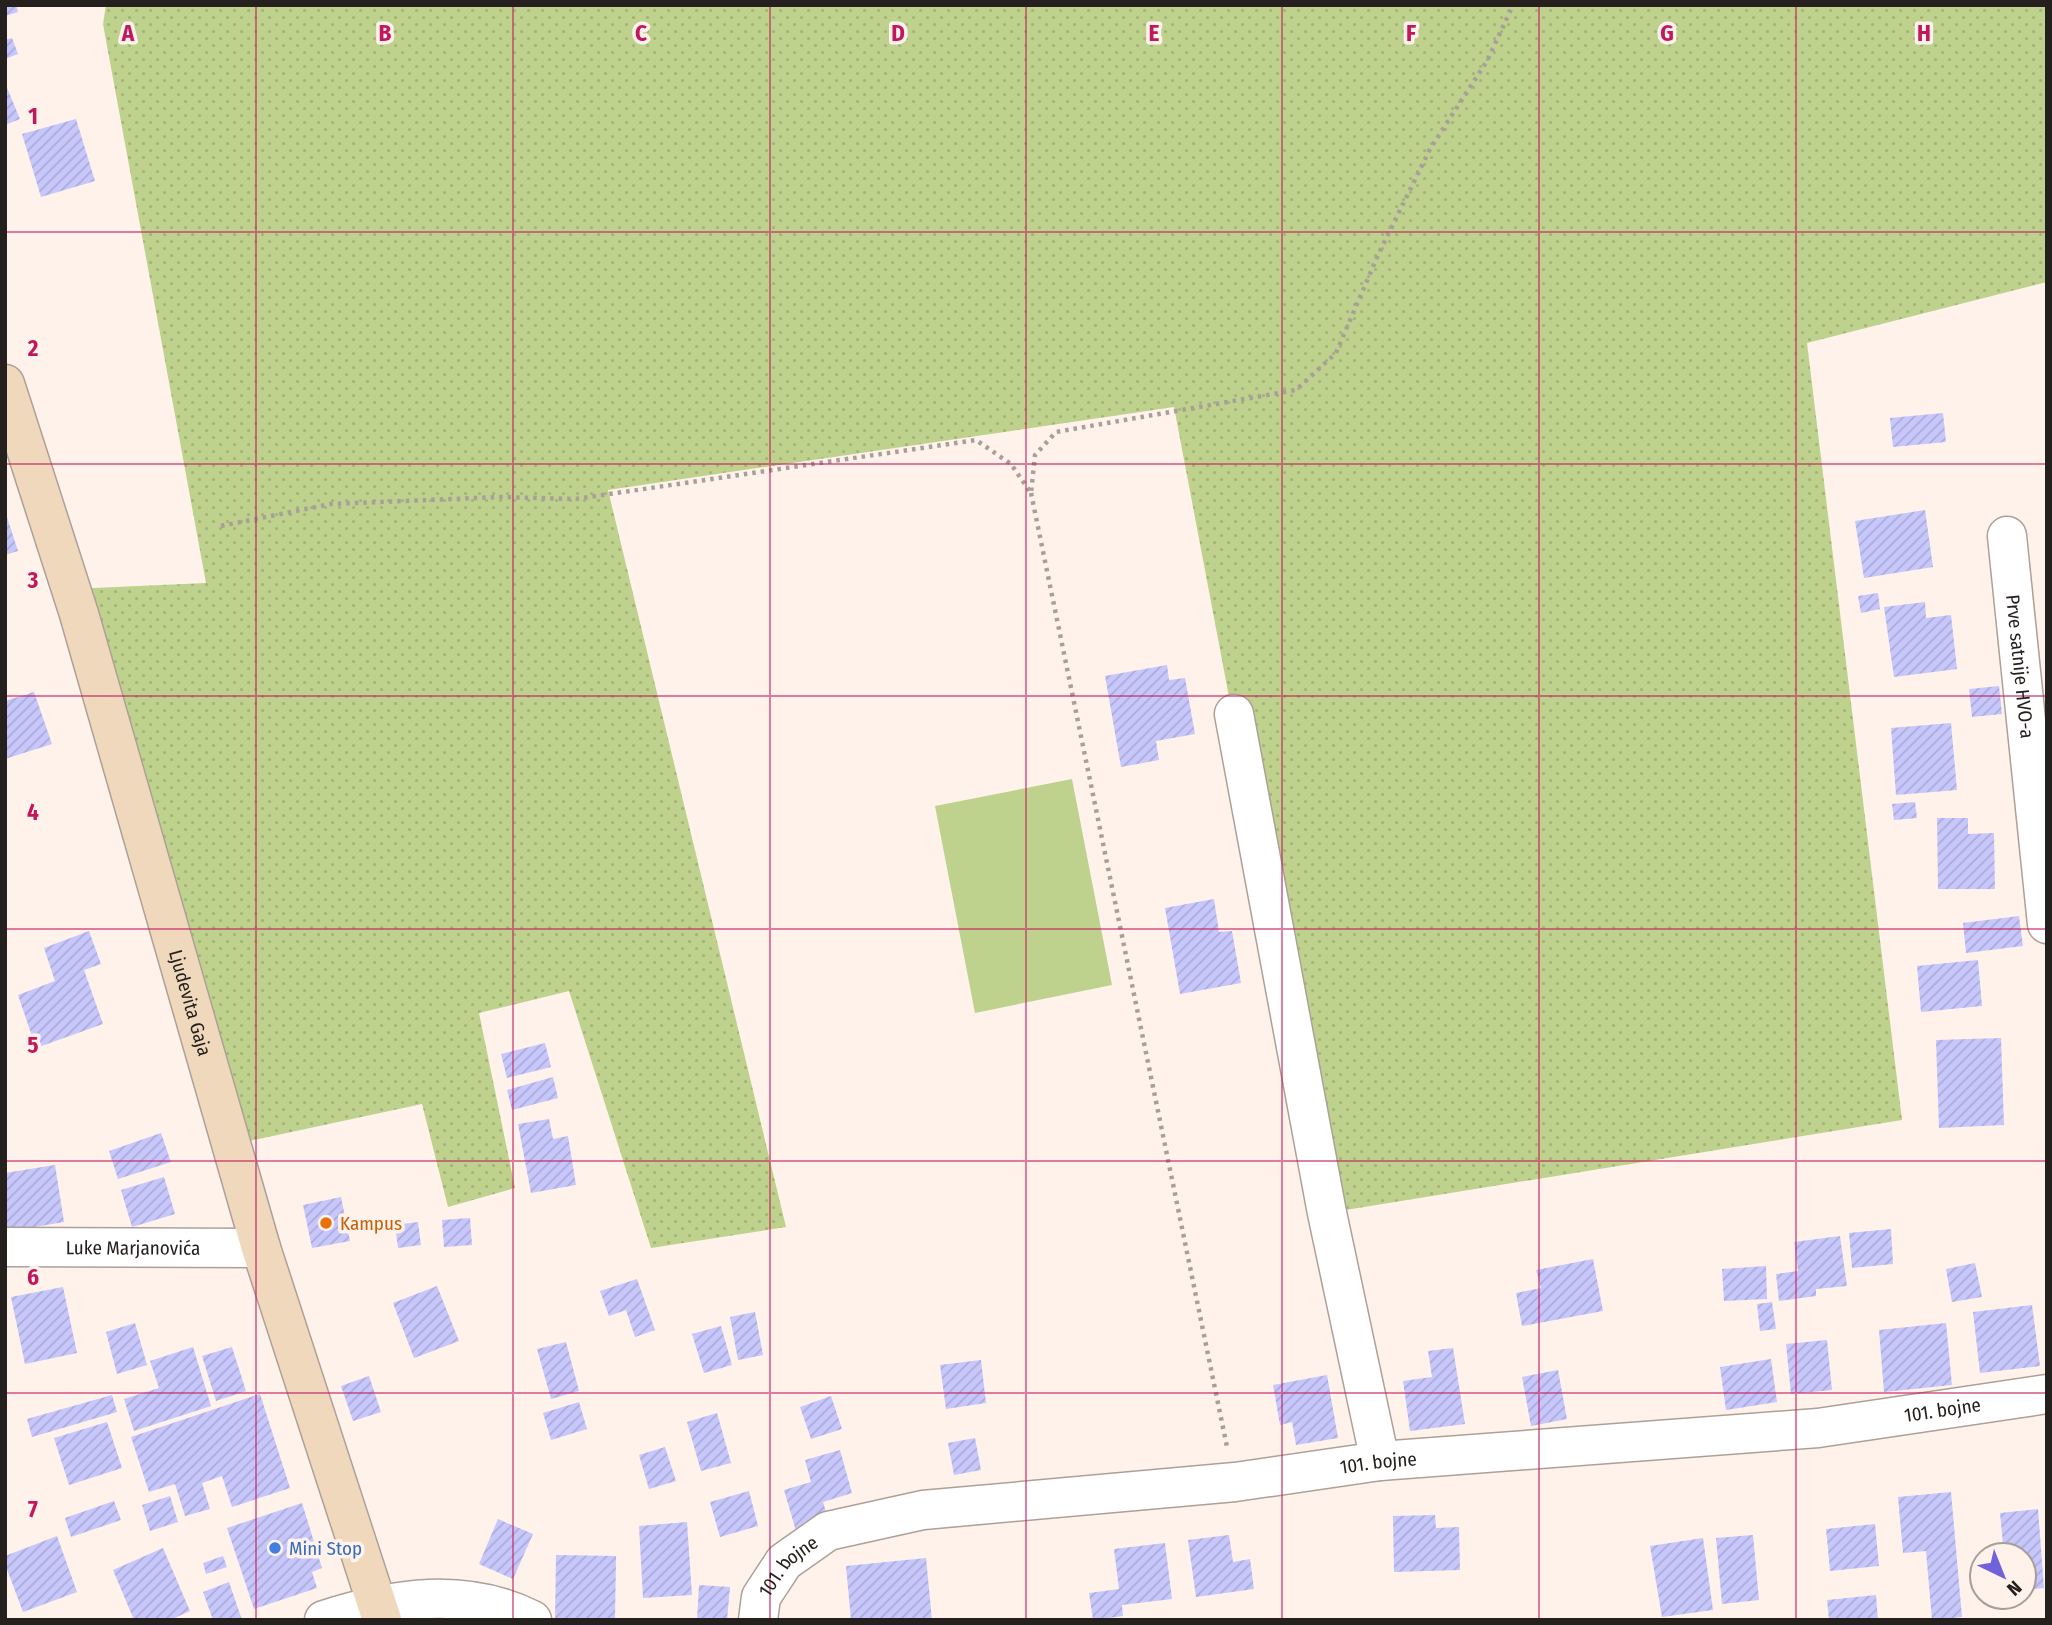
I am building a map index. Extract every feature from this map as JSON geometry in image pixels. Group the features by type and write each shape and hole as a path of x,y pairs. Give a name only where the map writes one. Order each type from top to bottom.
{"street":[{"name":"Ljudevita Gaja","path":"5,384 75,601 261,1248 379,1611"},
{"name":"Prve satnije HVO-a","path":"2007,536 2047,924"},
{"path":"1234,714 1327,1213 1380,1461"},
{"name":"Luke Marjanovića","path":"5,1247 261,1248"},
{"name":"101. bojne","path":"758,1620 761,1597 784,1562 828,1531 923,1510 1235,1482 1380,1461 1818,1428 2047,1394"},
{"path":"324,1620 448,1598 505,1606 532,1620"}],"path":[{"path":"1235,1482 1031,493 1035,455 1056,432 1296,390 1336,353 1378,255 1430,149 1487,61 1513,5"},
{"path":"221,526 331,504 500,497 576,499 976,440 1011,464 1031,493"}],"green space":[{"path":"106,5 2047,5 2047,282 1807,343 1902,1120 1327,1213 1174,407 608,490 786,1227 651,1248 569,991 479,1013 515,1188 448,1207 422,1104 230,1145 71,589 206,583 103,24"},
{"path":"1072,779 1112,985 975,1013 935,806"}],"building":[{"path":"5,5 16,5 18,12 5,16"},
{"path":"12,38 18,54 5,59 5,40"},
{"path":"5,83 20,119 5,125"},
{"path":"76,119 95,181 41,197 22,134"},
{"path":"1943,413 1946,442 1893,447 1890,418"},
{"path":"1925,510 1933,567 1864,578 1855,521"},
{"path":"5,511 18,551 5,555"},
{"path":"1878,593 1880,609 1861,613 1858,596"},
{"path":"1925,602 1926,618 1951,615 1957,669 1894,677 1884,607"},
{"path":"1167,665 1169,680 1185,678 1195,734 1156,741 1159,760 1121,767 1105,676"},
{"path":"1999,686 2002,714 1972,717 1969,689"},
{"path":"34,692 52,744 5,759 5,701"},
{"path":"1951,723 1957,790 1896,795 1891,728"},
{"path":"1915,802 1917,818 1894,820 1892,804"},
{"path":"1937,818 1968,818 1968,834 1994,833 1995,889 1938,889"},
{"path":"1214,899 1219,932 1232,931 1241,983 1180,994 1165,908"},
{"path":"2019,916 2023,946 1966,953 1963,923"},
{"path":"89,931 101,964 84,970 103,1024 36,1048 18,995 55,981 44,948"},
{"path":"1978,960 1982,1006 1921,1012 1917,966"},
{"path":"2001,1038 2004,1125 1939,1128 1936,1040"},
{"path":"545,1043 551,1067 507,1078 501,1054"},
{"path":"553,1077 558,1098 512,1110 507,1090"},
{"path":"549,1119 553,1139 568,1136 576,1185 531,1193 518,1124"},
{"path":"161,1133 171,1162 118,1179 109,1151"},
{"path":"55,1165 64,1222 5,1232 5,1173"},
{"path":"164,1177 175,1214 132,1227 121,1190"},
{"name":"Kampus","path":"341,1197 350,1241 312,1248 303,1205"},
{"path":"470,1218 472,1245 444,1247 442,1220"},
{"path":"418,1222 421,1245 398,1248 395,1225"},
{"path":"1891,1229 1893,1264 1852,1268 1849,1233"},
{"path":"1840,1236 1847,1286 1816,1289 1816,1296 1779,1301 1776,1274 1798,1271 1794,1242"},
{"path":"1593,1259 1603,1311 1522,1326 1516,1293 1541,1288 1536,1270"},
{"path":"1975,1263 1982,1297 1952,1302 1946,1269"},
{"path":"1766,1266 1767,1299 1724,1301 1722,1269"},
{"path":"637,1279 655,1330 635,1337 626,1310 609,1316 600,1291"},
{"path":"437,1286 459,1341 414,1358 393,1303"},
{"path":"63,1287 77,1353 25,1364 11,1297"},
{"path":"1772,1302 1776,1329 1760,1331 1757,1304"},
{"path":"2032,1305 2040,1366 1980,1373 1973,1312"},
{"path":"755,1312 763,1355 738,1360 730,1317"},
{"path":"135,1323 147,1365 117,1374 106,1332"},
{"path":"1946,1323 1952,1385 1884,1392 1879,1330"},
{"path":"721,1326 732,1365 704,1373 692,1334"},
{"path":"1827,1340 1832,1390 1791,1394 1786,1344"},
{"path":"566,1342 579,1391 551,1399 537,1349"},
{"path":"193,1347 211,1406 134,1431 124,1399 159,1388 150,1361"},
{"path":"232,1347 246,1391 216,1401 202,1356"},
{"path":"1453,1348 1465,1424 1410,1431 1403,1381 1432,1377 1428,1351"},
{"path":"1771,1359 1777,1402 1726,1410 1720,1367"},
{"path":"981,1360 986,1403 946,1409 940,1365"},
{"path":"1558,1370 1567,1419 1531,1426 1522,1377"},
{"path":"1327,1375 1338,1438 1296,1445 1292,1422 1280,1425 1273,1385"},
{"path":"369,1376 381,1412 353,1421 341,1386"},
{"path":"260,1394 290,1488 232,1507 222,1476 202,1483 210,1509 185,1516 175,1484 149,1492 131,1437"},
{"path":"112,1395 117,1412 32,1437 27,1419"},
{"path":"831,1396 842,1429 811,1439 800,1407"},
{"path":"579,1402 587,1429 551,1440 543,1413"},
{"path":"717,1413 731,1463 701,1471 687,1422"},
{"path":"107,1422 122,1468 69,1485 54,1438"},
{"path":"975,1438 981,1470 954,1475 948,1443"},
{"path":"665,1447 676,1481 649,1489 639,1455"},
{"path":"840,1450 852,1493 823,1502 829,1521 796,1531 784,1490 811,1482 805,1460"},
{"path":"749,1491 758,1526 720,1537 710,1502"},
{"path":"1951,1492 1962,1617 1932,1620 1926,1551 1903,1553 1898,1497"},
{"path":"170,1496 178,1522 150,1531 142,1505"},
{"path":"114,1501 121,1520 71,1537 65,1518"},
{"name":"Mini Stop","path":"302,1503 322,1568 312,1572 317,1588 254,1609 227,1528"},
{"path":"2038,1509 2044,1588 2038,1589 2038,1541 2003,1541 2000,1513"},
{"path":"1435,1515 1436,1528 1459,1527 1460,1570 1394,1572 1393,1516"},
{"path":"498,1519 533,1534 513,1579 479,1564"},
{"path":"687,1522 692,1595 643,1598 639,1526"},
{"path":"1875,1524 1879,1566 1830,1571 1826,1529"},
{"path":"1229,1535 1233,1562 1250,1559 1254,1589 1196,1597 1188,1540"},
{"path":"1753,1535 1759,1600 1722,1604 1716,1538"},
{"path":"57,1536 77,1592 23,1612 5,1564 5,1556"},
{"path":"1703,1538 1713,1610 1662,1617 1650,1546"},
{"path":"1165,1543 1172,1599 1122,1605 1123,1616 1093,1620 1089,1593 1119,1589 1114,1549"},
{"path":"163,1548 190,1611 170,1620 134,1620 113,1570"},
{"path":"556,1555 616,1556 615,1620 555,1619"},
{"path":"223,1556 227,1567 206,1574 203,1563"},
{"path":"926,1558 932,1620 851,1620 846,1566"},
{"path":"229,1582 242,1620 213,1620 203,1592"},
{"path":"699,1585 730,1587 727,1620 697,1620"},
{"path":"1876,1595 1878,1620 1829,1620 1827,1600"}],"place":[{"name":"Kampus","path":"326,1223"},
{"name":"Mini Stop","path":"275,1548"}]}
